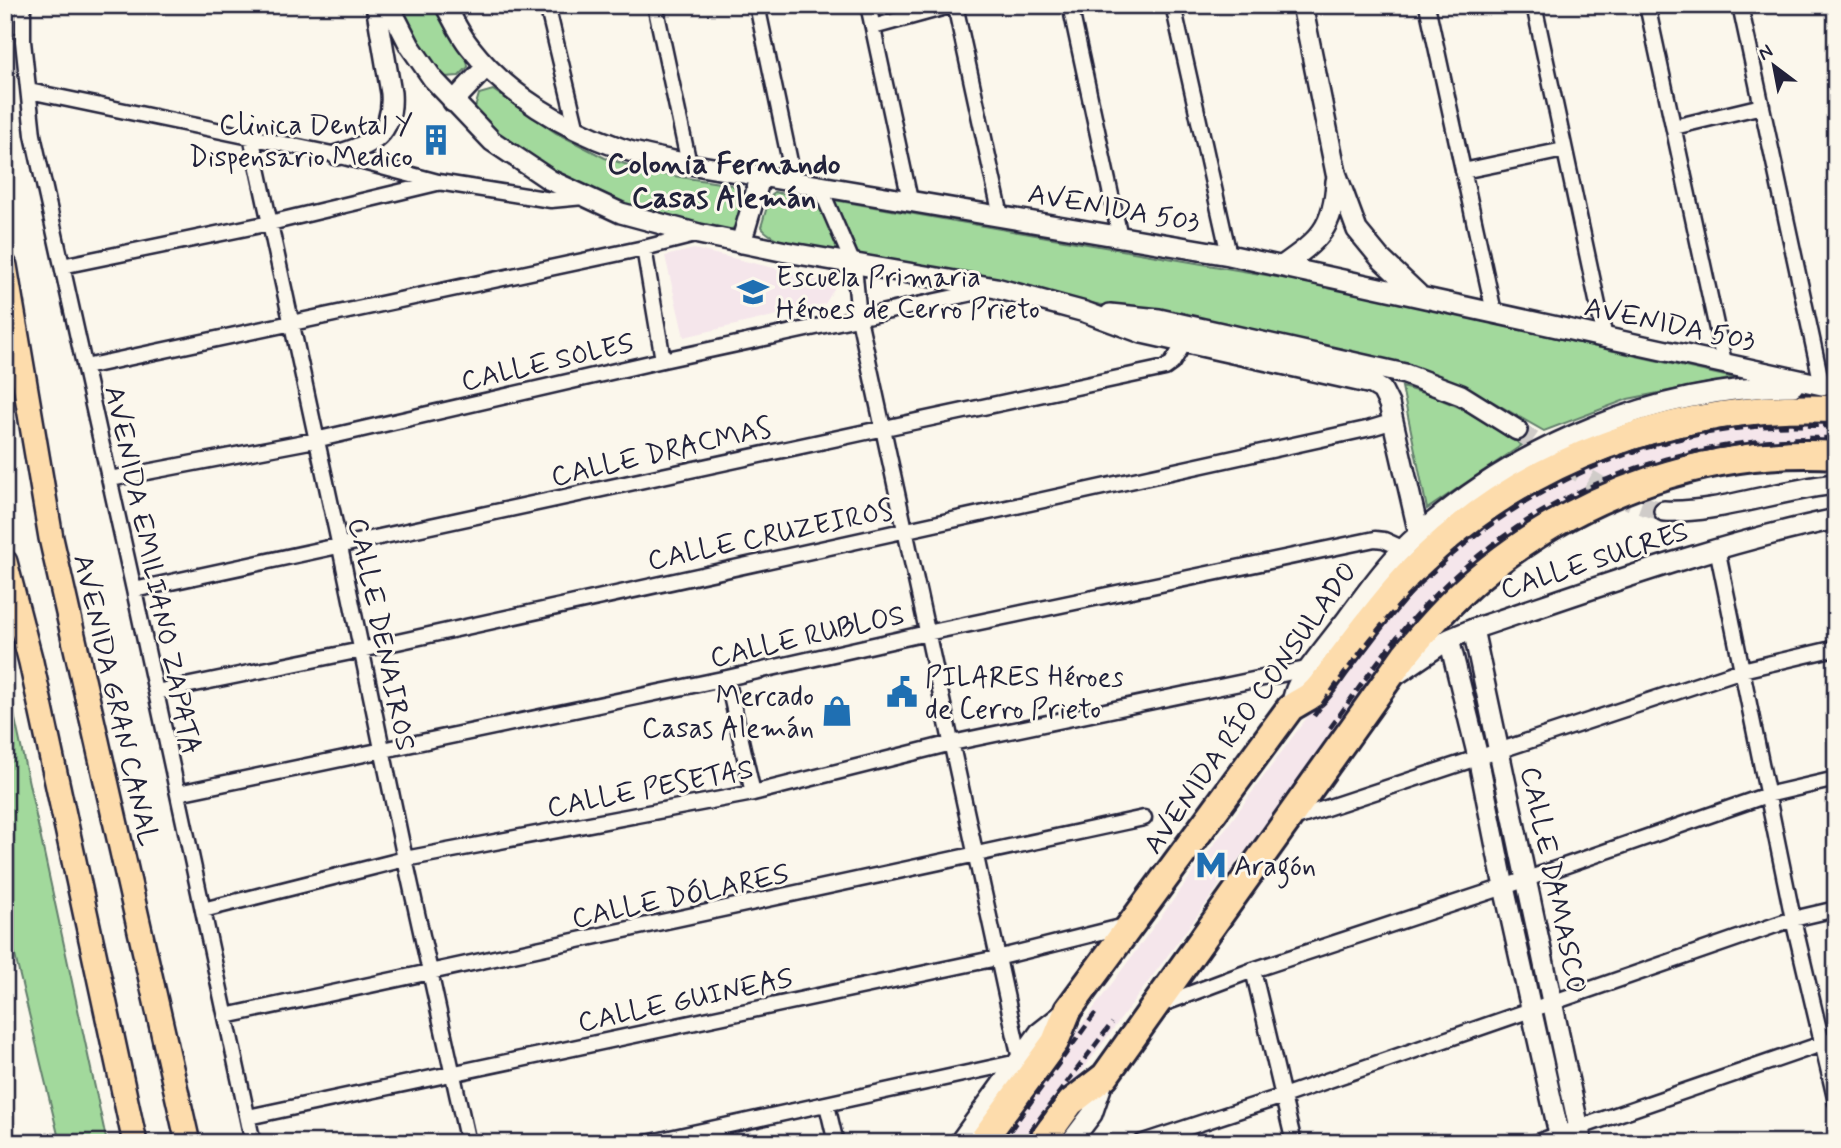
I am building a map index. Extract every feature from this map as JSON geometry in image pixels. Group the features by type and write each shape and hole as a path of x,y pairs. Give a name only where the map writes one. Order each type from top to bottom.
{"highway":[{"path":"1290,708 1313,694 1389,597 1435,549 1487,507 1538,475 1633,435 1693,419 1760,411 1836,409"},
{"path":"1041,1143 1070,1103 1105,1076 1284,822 1430,624 1488,569 1519,546 1596,501 1634,485 1708,465 1788,455 1836,455"},
{"name":"AVENIDA RÍO CONSULADO","path":"1069,1010 1290,708"},
{"path":"981,1143 1055,1042 1069,1010"}],"main road":[{"name":"AVENIDA GRAN CANAL","path":"5,266 51,538 187,1143"},
{"path":"5,562 31,662 135,1143"}],"street":[{"name":"AVENIDA EMILIANO ZAPATA","path":"23,5 23,41 33,135 253,1143"},
{"path":"337,155 373,141 389,119 391,93 376,5"},
{"path":"389,5 433,79 453,102 502,148 550,180 621,213 699,234 854,266 996,288 1085,312 1142,333 1372,384 1382,390 1394,421 1419,534"},
{"name":"AVENIDA 503","path":"445,5 468,45 486,67 530,104 577,130 622,149 689,164 1229,255 1829,386"},
{"path":"547,5 577,130"},
{"path":"655,5 689,164"},
{"path":"757,5 794,181"},
{"path":"868,5 910,200"},
{"path":"873,27 954,5 1001,216"},
{"path":"1070,5 1120,237"},
{"path":"1174,5 1229,255"},
{"path":"1301,5 1336,173 1357,230 1380,258 1419,295"},
{"path":"1427,5 1494,312"},
{"path":"1534,5 1605,338"},
{"path":"1647,5 1724,362"},
{"path":"1740,5 1829,386"},
{"path":"453,102 486,67"},
{"path":"29,91 337,155 438,182 551,200 584,197"},
{"path":"1674,127 1762,106"},
{"name":"CALLE DENAIROS","path":"251,136 468,1143"},
{"path":"1463,171 1564,150"},
{"path":"1282,266 1310,246 1329,222 1334,208 1336,173"},
{"path":"741,243 761,175"},
{"path":"62,267 270,223 438,182"},
{"path":"647,1143 827,1105 1019,1060 859,318 854,266 819,185"},
{"path":"85,367 290,325 699,234"},
{"path":"644,248 663,360"},
{"name":"CALLE SOLES","path":"110,479 315,440 663,360 996,288"},
{"path":"1085,312 1159,319 1405,374 1461,395 1517,430"},
{"name":"CALLE DRACMAS","path":"134,590 1165,368 1171,366 1185,342"},
{"name":"AVENIDA RÍO CONSULADO","path":"1290,708 1297,685 1371,587 1404,549 1448,510 1507,470 1562,440 1608,421 1669,403 1750,388 1829,386"},
{"name":"CALLE CRUZEIROS","path":"156,692 361,650 1394,421"},
{"path":"1664,511 1698,509 1793,489 1836,484"},
{"name":"CALLE SUCRES","path":"1384,684 1449,639 1473,629 1717,548 1768,533 1836,519"},
{"name":"CALLE RUBLOS","path":"178,793 1379,538 1404,549"},
{"path":"1717,548 1793,919 1829,1040 1836,1102"},
{"name":"CALLE DAMASCO","path":"1473,629 1580,1135"},
{"name":"CALLE DAMASCO","path":"1449,639 1478,757 1560,1138"},
{"path":"1284,822 1742,670 1836,648"},
{"name":"CALLE PESETAS","path":"203,910 405,859 753,793 952,743 1311,668"},
{"path":"727,678 753,793"},
{"path":"1155,1006 1767,795 1836,779"},
{"name":"CALLE DÓLARES","path":"226,1016 431,974 1144,818"},
{"path":"1140,1143 1793,919 1836,909"},
{"name":"CALLE GUINEAS","path":"248,1117 998,958 1132,925"},
{"path":"1253,970 1294,1143"},
{"name":"AVENIDA RÍO CONSULADO","path":"959,1143 1040,1033 1069,1010"},
{"path":"1534,1143 1580,1135 1829,1040"},
{"path":"1070,1143 1092,1114 1105,1076"},
{"path":"827,1105 836,1143"}],"shaded area":[{"name":"Escuela Primaria Héroes de Cerro Prieto","path":"694,249 833,282 834,289 825,304 684,337 665,256"},
{"path":"1836,421 1836,444 1609,484 1384,663 1029,1143 995,1143 1374,626 1441,556 1530,492 1639,443 1742,423"}],"green space":[{"path":"400,5 434,5 467,59 468,67 459,76 445,77 435,68"},
{"path":"493,90 556,133 605,158 655,173 732,185 743,197 736,226 729,231 720,230 666,217 593,192 545,168 501,138 479,115 475,108 479,94"},
{"path":"774,192 816,200 845,255 788,243 777,239 761,227"},
{"path":"834,200 1317,284 1734,378 1628,399 1544,431 1465,386 1411,367 860,258"},
{"path":"1402,387 1461,408 1522,445 1427,509"},
{"path":"5,673 107,1143 60,1143 5,914"}],"tunnel":[{"path":"1517,430 1606,489 1644,506 1664,511"}],"railway":[{"path":"1314,716 1371,638 1409,595 1452,554 1500,519 1550,488 1604,463 1660,444 1717,431 1776,426 1836,427"},
{"path":"1330,728 1387,650 1424,606 1467,565 1512,530 1561,501 1612,477 1665,459 1720,447 1777,440 1836,438"},
{"path":"1001,1143 1097,1011"},
{"path":"1021,1143 1112,1023"}],"place":[{"name":"Clinica Dental Y Dispensario Medico","path":"436,140"},
{"name":"Escuela Primaria Héroes de Cerro Prieto","path":"753,292"},
{"name":"PILARES Héroes de Cerro Prieto","path":"902,692"},
{"name":"Mercado Casas Alemán","path":"837,711"},
{"name":"Aragón","path":"1211,865"}],"district":[{"name":"Colonia Fernando Casas Alemán","path":"724,180"}]}
